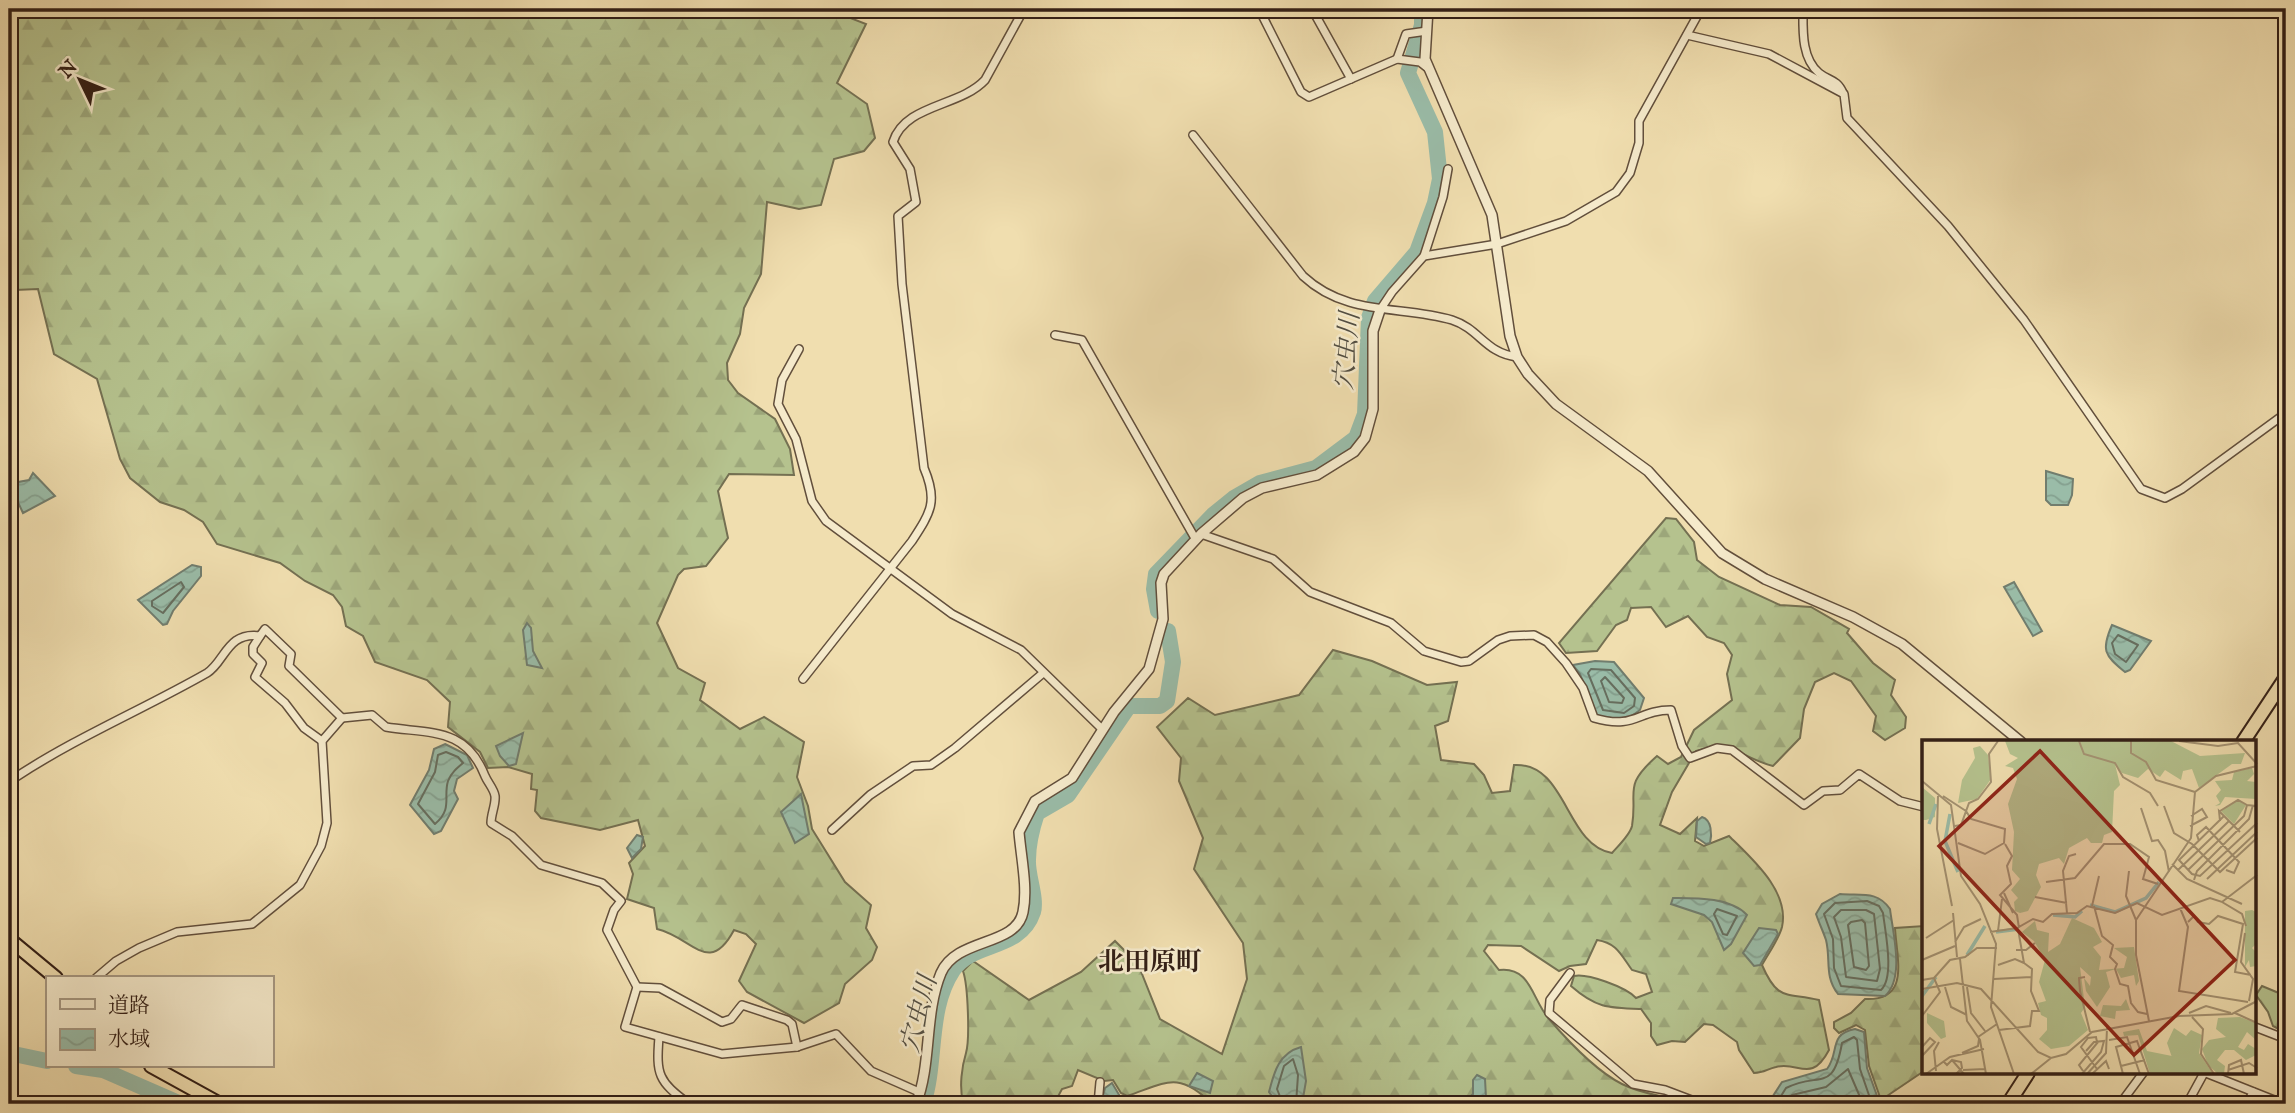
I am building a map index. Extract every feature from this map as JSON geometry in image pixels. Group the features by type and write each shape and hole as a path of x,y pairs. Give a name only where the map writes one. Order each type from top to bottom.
{"highway":[{"path":"2244,740 2286,677"},
{"path":"9,939 54,976"},
{"path":"155,1068 220,1104"},
{"path":"2008,1104 2027,1074"}],"street":[{"path":"803,679 926,519 934,491 924,468 901,271 898,216 916,202 911,169 893,142 897,132 912,117 976,89 985,80 1024,9"},
{"path":"1259,9 1301,92 1309,97 1397,59 1420,62 1429,69"},
{"path":"1312,9 1351,79"},
{"path":"1428,9 1425,59 1492,215 1508,327 1517,357 1528,374 1556,404 1648,471 1723,553 1765,579 1853,617 1902,644 2019,740"},
{"path":"1424,256 1497,244 1566,221 1616,192 1625,182 1639,143 1639,121 1701,9"},
{"path":"1803,9 1803,37 1810,57 1818,72 1834,79 1844,94 1847,118 1948,226 2015,310 2141,489 2165,498 2182,489 2286,413"},
{"path":"1397,59 1406,34 1427,31"},
{"path":"1687,35 1769,54 1844,94"},
{"path":"1194,135 1303,276 1318,289 1380,310 1451,320 1469,328 1499,355 1517,357"},
{"path":"917,1099 940,975 952,956 1003,935 1020,921 1024,904 1021,824 1035,801 1072,778 1102,729 1149,668 1163,619 1161,583 1164,574 1198,537 1243,498 1262,488 1317,475 1359,447 1372,421 1373,331 1380,310 1392,292 1424,256 1443,197 1448,169"},
{"path":"1055,335 1082,340 1198,537 1273,559 1310,592 1391,623 1424,651 1461,662 1469,661 1499,640 1510,636 1534,635 1547,642 1566,663 1583,688 1594,718 1628,723 1660,710 1671,710 1682,747 1690,758 1717,748 1732,750 1804,805 1823,791 1840,790 1859,774 1900,801 1922,806"},
{"path":"799,349 782,380 778,404 796,439 812,501 826,520 952,614 1021,650 1042,674 1102,729"},
{"path":"322,741 304,727 285,703 254,677 262,663 253,654 253,647 265,629 291,654 289,666 342,718"},
{"path":"9,776 16,777 83,738 180,690 209,672 231,645 252,635 260,636"},
{"path":"832,830 870,795 913,766 931,765 955,748 1042,674"},
{"path":"98,976 116,961 177,932 252,924 300,885 321,846 327,823 322,741 342,718 372,715 386,727 411,728 458,739 473,752 495,797 491,823 512,836 541,865 602,884 618,896 621,901 614,910 607,930 637,987 625,1027 722,1054 797,1048 836,1034 872,1071 917,1099 940,1104"},
{"path":"1570,974 1548,1006 1549,1013 1564,1028 1633,1084 1665,1090 1702,1104"},
{"path":"637,987 660,988 722,1022 732,1019 742,1005 788,1020 792,1024 797,1048"},
{"path":"2256,1027 2286,1039"},
{"path":"659,1037 658,1073 664,1084 689,1104"},
{"path":"2120,1104 2142,1074"},
{"path":"2187,1104 2204,1074"},
{"path":"2208,1074 2284,1104"},
{"path":"1098,1104 1100,1082"},
{"path":"2247,1104 2253,1092"}],"green space":[{"path":"9,9 840,9 845,16 866,24 837,83 867,104 875,138 864,151 834,159 821,205 799,209 767,202 761,274 744,308 740,334 727,363 728,380 738,393 775,419 790,449 794,475 729,474 718,491 728,538 706,566 684,569 678,575 657,623 678,668 705,683 700,700 740,729 764,717 804,742 797,777 808,806 812,829 845,882 871,905 866,928 877,947 872,960 845,984 839,1003 804,1023 747,992 739,981 756,944 746,934 734,930 725,944 716,951 708,952 657,929 654,908 627,899 633,874 629,863 645,846 638,820 600,830 541,818 535,811 537,790 531,789 532,774 508,767 488,768 480,752 448,727 450,702 427,680 375,662 363,636 346,626 342,607 333,595 305,581 280,563 217,544 203,522 184,510 160,502 130,478 120,459 97,379 54,354 38,289 15,290 9,287"},
{"path":"1666,518 1676,519 1694,542 1697,560 1719,577 1780,605 1811,607 1849,629 1847,633 1873,663 1895,680 1891,695 1906,717 1905,728 1885,740 1873,731 1876,716 1851,681 1834,673 1815,682 1804,709 1800,738 1773,766 1720,747 1696,751 1672,792 1660,825 1680,834 1697,818 1695,841 1704,846 1729,836 1758,865 1775,888 1783,914 1782,927 1762,965 1778,990 1819,1000 1829,1050 1816,1066 1804,1069 1784,1066 1754,1073 1737,1042 1713,1025 1704,1024 1685,1042 1672,1041 1657,1045 1651,1036 1651,1023 1641,1009 1595,1003 1571,986 1574,976 1580,976 1615,985 1636,998 1652,992 1646,974 1632,970 1614,947 1597,940 1586,964 1559,971 1521,946 1488,945 1484,951 1499,970 1510,970 1524,979 1549,1019 1592,1064 1630,1088 1690,1104 1212,1104 1190,1087 1171,1082 1127,1096 1121,1093 1113,1080 1104,1081 1078,1070 1072,1086 1062,1089 1054,1104 1040,1100 1033,1104 963,1101 961,1077 968,1025 963,971 973,961 1029,1000 1081,972 1115,941 1138,964 1160,1019 1222,1054 1247,979 1243,943 1194,869 1203,838 1179,781 1181,758 1157,727 1188,698 1215,715 1299,695 1333,650 1372,661 1427,685 1457,682 1448,721 1435,726 1441,760 1474,764 1484,775 1492,793 1510,791 1514,765 1532,768 1545,776 1556,789 1584,835 1596,847 1612,853 1631,829 1635,782 1646,766 1657,756 1668,764 1681,757 1694,730 1732,700 1727,674 1732,655 1724,643 1707,637 1688,616 1666,627 1651,607 1631,608 1627,620 1616,625 1597,651 1566,653 1559,643"},
{"path":"1922,926 1922,1072 1881,1100 1869,1066 1865,1030 1856,1025 1839,1033 1834,1028 1834,1022 1851,1013 1865,999 1879,998 1895,986 1898,965 1895,928"},
{"path":"2262,986 2286,996 2286,1033 2273,1026 2268,1012 2256,995"}],"water":[{"path":"850,9 897,9 867,16"},
{"path":"2046,471 2073,479 2068,505 2051,505 2046,500"},
{"path":"33,473 55,496 23,513 11,487 13,483 29,480"},
{"path":"192,565 201,567 201,576 173,611 167,624 163,625 138,600"},
{"path":"2014,582 2042,631 2033,636 2004,587"},
{"path":"527,623 531,628 533,651 542,668 527,665 523,630"},
{"path":"2112,625 2151,641 2130,670 2125,672 2106,652 2106,640"},
{"path":"1595,661 1614,662 1644,698 1640,710 1626,720 1597,716 1580,674 1573,665"},
{"path":"523,733 516,764 509,766 496,746"},
{"path":"445,744 467,755 473,768 457,779 454,791 458,799 441,831 434,834 410,805 429,770 434,749"},
{"path":"801,794 809,834 795,843 781,812"},
{"path":"1702,817 1708,821 1710,828 1710,843 1706,844 1696,837 1697,821"},
{"path":"637,835 643,837 641,849 632,858 627,848"},
{"path":"1840,894 1874,896 1890,909 1896,967 1895,978 1885,996 1838,994 1831,981 1826,940 1816,914 1822,904"},
{"path":"1673,898 1722,902 1747,915 1731,944 1724,950 1712,922 1704,915 1671,904"},
{"path":"1759,928 1776,930 1778,934 1760,965 1754,966 1743,953"},
{"path":"1855,1029 1864,1032 1867,1068 1880,1104 1778,1104 1771,1099 1782,1082 1827,1069 1838,1039 1847,1031"},
{"path":"1301,1047 1306,1081 1302,1104 1278,1104 1269,1092 1276,1071 1287,1054"},
{"path":"1197,1073 1213,1081 1210,1093 1189,1086"},
{"path":"1477,1075 1485,1079 1486,1098 1490,1104 1462,1104 1473,1094 1473,1080"},
{"path":"1112,1083 1124,1103 1101,1104 1105,1088"}],"waterway":[{"name":"穴虫川","path":"1158,611 1154,589 1156,574 1213,515 1234,498 1260,483 1316,468 1356,438 1365,414 1369,318 1375,301 1417,252 1435,203 1440,179 1435,132 1408,73 1422,25 1422,9"},
{"name":"穴虫川","path":"923,1104 939,1001 945,985 953,970 962,961 972,954 1007,940 1027,924 1034,906 1028,854 1037,813 1068,795 1129,706 1160,706 1167,701 1173,662 1168,631"},
{"path":"9,1053 46,1061"},
{"path":"90,1068 103,1070 181,1104"}],"district":[{"name":"北田原町","path":"1150,961"}]}
